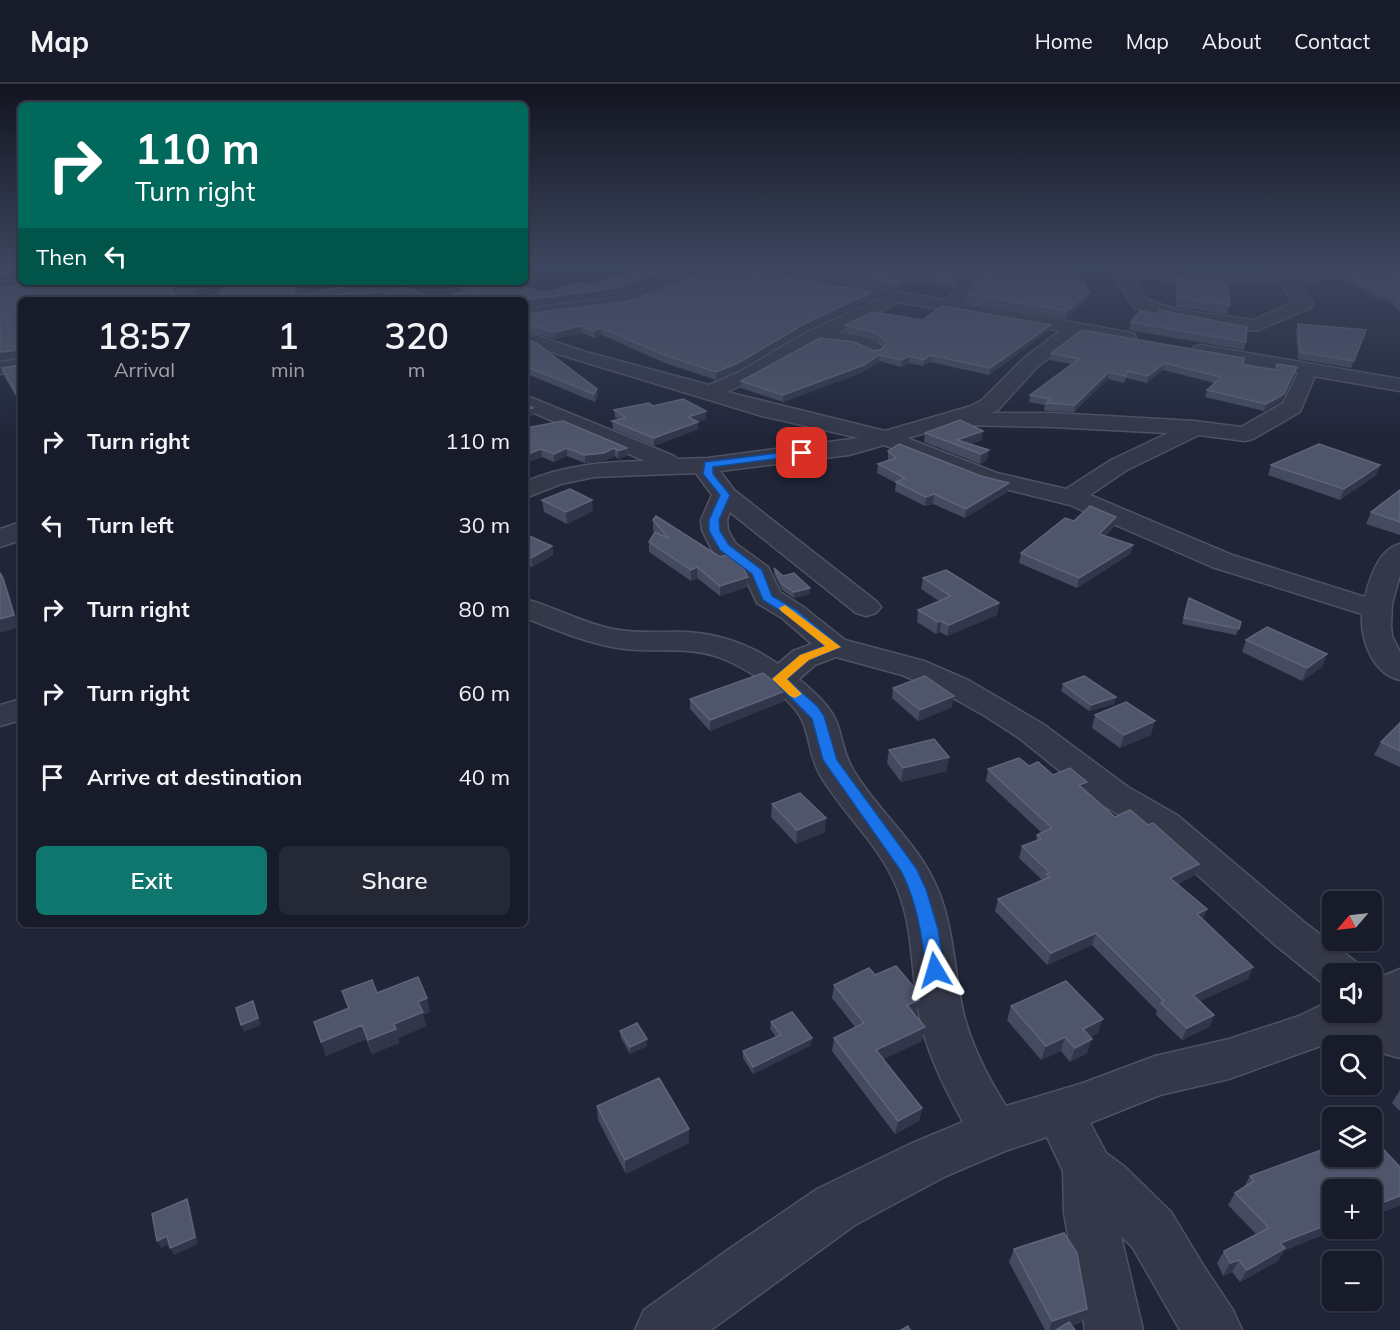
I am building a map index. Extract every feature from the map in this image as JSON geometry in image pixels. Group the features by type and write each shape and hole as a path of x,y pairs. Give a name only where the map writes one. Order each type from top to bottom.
{"street":[{"path":"708,391 746,376 837,325"},
{"path":"1054,325 1143,341"},
{"path":"528,490 554,478 585,471 708,465 849,448 985,409 1031,362 1075,329"},
{"path":"814,336 858,341 874,349"},
{"path":"528,339 579,356 708,391 707,393 719,397 883,437 989,478 1087,503 1222,561 1378,610"},
{"path":"1189,349 1280,365 1313,376 1400,385"},
{"path":"0,368 18,365"},
{"path":"944,420 1053,420 1195,428 1245,434 1292,407 1313,376"},
{"path":"528,402 679,466"},
{"path":"1069,498 1119,465 1195,428"},
{"path":"708,465 708,474 725,495 866,607"},
{"path":"725,495 714,520 715,531 724,548 758,573 767,597 792,612 834,647 913,668 957,687 1031,732 1115,796 1164,824 1323,963"},
{"path":"0,539 18,531"},
{"path":"1400,552 1382,579 1377,635 1384,652 1400,670"},
{"path":"528,609 602,636 641,642 699,642 726,649 751,660 779,679 813,710 819,719 830,760 908,868 918,889 929,929 940,1012 972,1094 995,1132"},
{"path":"779,679 804,658 834,647"},
{"path":"0,716 18,710"},
{"path":"1382,1019 1400,1039"},
{"path":"664,1330 748,1268 836,1208 928,1160 995,1132 1059,1112 1155,1076 1229,1059 1328,1023"},
{"path":"1059,1112 1088,1170 1090,1213 1114,1330"},
{"path":"1088,1170 1107,1184 1152,1230 1183,1285 1213,1330"}],"building":[{"path":"0,325 18,325 18,350 0,352"},
{"path":"529,325 802,325 738,363 716,372 665,355 601,328 594,331 581,326 554,332"},
{"path":"846,325 1051,325 990,368 931,355 924,360 909,356 902,360 879,355 864,365 783,395 741,381 820,338 854,342 874,351 882,349 887,342 876,333"},
{"path":"1149,325 1238,325 1247,327 1246,342"},
{"path":"1298,325 1366,330 1354,361 1300,352"},
{"path":"1082,330 1244,358 1243,365 1276,370 1277,364 1297,367 1284,394 1266,404 1207,390 1221,377 1165,363 1148,376 1127,371 1126,376 1109,372 1075,405 1046,403 1051,399 1030,395 1079,359 1051,353"},
{"path":"528,340 536,343 597,389 594,394 528,367"},
{"path":"18,365 18,393 16,393 2,368"},
{"path":"683,399 706,411 688,417 698,422 654,438 612,421 626,418 614,410 649,403 653,406"},
{"path":"960,420 983,431 957,440 989,450 981,454 925,433"},
{"path":"563,421 627,448 618,451 614,448 604,453 585,455 567,448 554,454 541,449 528,454 528,428"},
{"path":"899,444 981,476 1009,483 966,509 934,494 926,497 896,482 905,478 878,464 896,458 888,451"},
{"path":"1319,444 1380,465 1344,489 1271,465"},
{"path":"570,489 592,500 566,512 542,500"},
{"path":"1400,490 1400,522 1371,512"},
{"path":"1090,506 1116,517 1099,534 1133,545 1079,578 1021,553 1065,518 1074,521"},
{"path":"656,516 720,557 726,555 743,568 748,577 720,586 697,567 691,570 649,542 655,532 669,539 653,520"},
{"path":"528,535 552,546 531,558 528,557"},
{"path":"774,568 783,576 794,573 810,588 794,592 782,584"},
{"path":"946,570 999,603 949,625 938,622 918,610 951,596 923,578"},
{"path":"0,573 14,615 0,619"},
{"path":"1189,598 1241,622 1239,629 1184,618"},
{"path":"1267,627 1327,654 1307,668 1246,640"},
{"path":"763,673 785,691 710,720 690,699"},
{"path":"925,676 954,696 920,710 893,688"},
{"path":"1084,676 1116,697 1091,705 1063,684"},
{"path":"1126,702 1155,721 1124,735 1095,715"},
{"path":"1400,723 1400,751 1381,742"},
{"path":"934,739 949,757 903,768 889,750"},
{"path":"1019,758 1029,766 1038,762 1053,775 1070,768 1087,782 1079,785 1115,817 1130,810 1148,825 1153,823 1199,864 1170,878 1207,909 1197,914 1253,967 1193,995 1214,1015 1187,1028 1161,1003 1164,1001 1096,933 1051,953 998,899 1050,877 1046,874 1050,873 1022,846 1041,839 1037,835 1052,828 988,769"},
{"path":"800,793 826,818 797,830 772,804"},
{"path":"896,966 918,992 919,1000 907,1005 925,1027 876,1050 922,1108 898,1121 834,1038 864,1023 834,985 869,968 875,975"},
{"path":"418,977 427,998 418,1002 423,1012 394,1024 396,1029 368,1040 362,1025 321,1042 314,1022 349,1008 342,991 372,980 377,993"},
{"path":"1066,981 1103,1019 1083,1029 1092,1039 1075,1048 1065,1037 1046,1046 1011,1006"},
{"path":"253,1001 258,1018 241,1025 236,1008"},
{"path":"792,1012 812,1038 753,1067 743,1051 781,1035 771,1022"},
{"path":"637,1023 647,1039 630,1047 620,1031"},
{"path":"659,1078 689,1129 625,1160 597,1106"},
{"path":"1382,1148 1400,1167 1400,1196 1382,1203 1382,1179 1322,1179 1322,1227 1280,1243 1285,1248 1247,1270 1239,1260 1230,1263 1224,1251 1269,1228 1235,1193 1254,1181 1250,1176 1322,1150 1322,1167 1382,1167"},
{"path":"187,1199 195,1237 170,1248 167,1236 157,1241 152,1214"},
{"path":"1064,1233 1077,1253 1087,1309 1052,1321 1014,1249"},
{"path":"1069,1322 1075,1330 1056,1330"}],"slow traffic":[{"path":"785,608 834,647 804,658 779,679 795,694"}],"route":[{"path":"802,453 708,465 708,474 713,483 725,495 714,520 715,531 724,548 758,573 767,597 792,612 834,647 804,658 779,679 813,710 819,719 830,760 908,868 918,889 929,929 935,970"}]}
